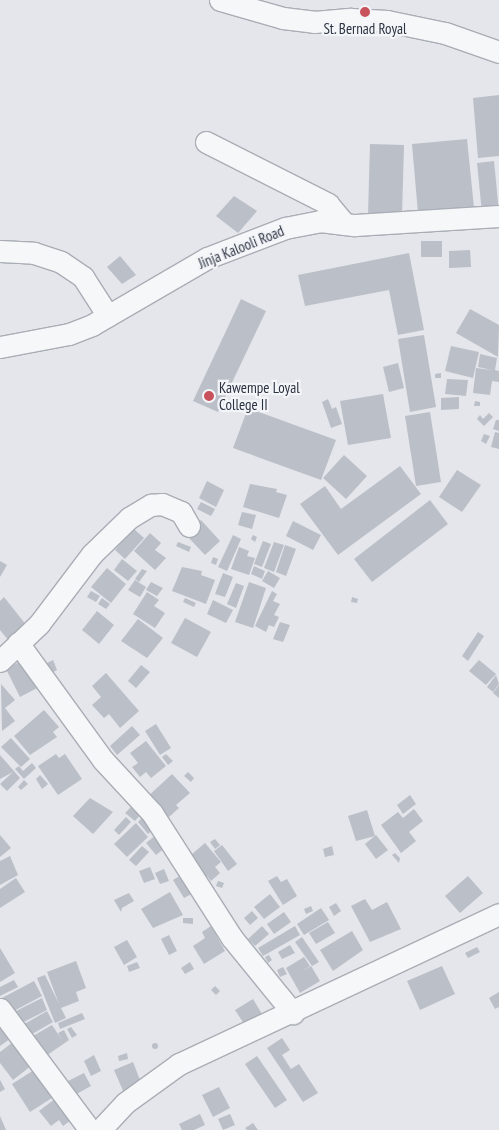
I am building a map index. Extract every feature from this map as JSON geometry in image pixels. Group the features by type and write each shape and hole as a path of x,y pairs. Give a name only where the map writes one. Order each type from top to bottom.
{"street":[{"path":"220,0 247,10 291,19 387,21 445,33 499,52"},
{"path":"206,142 328,204 345,224"},
{"name":"Jinja Kalooli Road","path":"0,347 69,334 108,316 207,258 285,228 320,221 345,224 499,216"},
{"path":"0,251 34,253 61,262 83,277 108,316"},
{"path":"0,662 51,610 92,554 129,518 151,505 162,504 180,512 189,526"},
{"path":"18,643 103,760 152,813 232,938 293,1014"},
{"path":"100,1130 125,1102 179,1064 293,1014 499,914"},
{"path":"0,1009 90,1130"}],"building":[{"path":"499,95 499,156 478,158 473,98"},
{"path":"467,139 474,208 418,213 412,144"},
{"path":"370,144 404,145 402,216 368,215"},
{"path":"494,161 499,212 482,213 477,163"},
{"path":"234,196 257,211 238,233 216,216"},
{"path":"421,241 442,241 442,257 421,257"},
{"path":"470,250 471,267 449,268 449,251"},
{"path":"409,253 424,330 398,335 389,290 305,306 298,275"},
{"path":"120,256 136,275 122,284 107,267"},
{"path":"241,299 266,311 218,412 193,401"},
{"path":"470,309 499,325 498,357 456,333"},
{"path":"424,335 436,407 410,412 398,339"},
{"path":"451,346 479,352 473,378 445,371"},
{"path":"480,354 497,358 495,370 499,371 499,382 492,381 490,395 473,393 476,368 492,370 478,367"},
{"path":"398,363 404,388 389,392 383,367"},
{"path":"441,373 441,378 435,378 435,374"},
{"path":"447,379 468,380 466,396 445,394"},
{"path":"383,394 391,438 348,445 340,401"},
{"path":"459,397 459,409 441,410 441,398"},
{"path":"328,399 332,409 336,407 342,424 331,428 322,402"},
{"path":"475,401 480,402 480,406 474,406"},
{"path":"248,408 336,440 321,480 233,448"},
{"path":"430,412 441,482 416,486 405,416"},
{"path":"489,413 493,417 484,426 477,419 480,415 483,419"},
{"path":"496,420 499,420 499,431 493,429"},
{"path":"495,432 499,433 499,449 491,447"},
{"path":"484,434 490,436 486,444 481,441"},
{"path":"344,455 367,476 346,499 323,478"},
{"path":"400,466 421,494 338,555 300,504 325,486 341,509"},
{"path":"457,470 481,485 462,512 439,497"},
{"path":"207,481 224,490 216,507 199,498"},
{"path":"250,484 277,489 276,492 287,495 279,518 243,507"},
{"path":"430,500 448,524 372,582 354,559"},
{"path":"201,502 215,509 211,516 197,509"},
{"path":"242,512 256,515 252,529 238,525"},
{"path":"201,520 220,541 205,555 186,535"},
{"path":"293,521 321,535 313,550 286,536"},
{"path":"134,529 144,538 125,559 115,550"},
{"path":"150,533 161,543 155,550 166,558 155,570 134,551"},
{"path":"233,535 241,539 227,571 218,567"},
{"path":"253,535 257,537 255,542 251,539"},
{"path":"263,541 271,544 262,567 254,564"},
{"path":"178,542 191,547 189,552 176,546"},
{"path":"274,542 284,545 274,572 264,568"},
{"path":"285,545 296,549 286,576 276,572"},
{"path":"239,547 249,551 247,556 255,558 249,575 231,569"},
{"path":"213,557 218,559 216,565 211,563"},
{"path":"122,559 137,571 128,581 114,570"},
{"path":"0,561 7,565 0,577"},
{"path":"254,566 265,571 262,579 251,574"},
{"path":"182,567 202,571 201,575 215,580 206,604 172,591"},
{"path":"107,568 126,584 111,603 91,587"},
{"path":"142,569 147,571 139,582 135,579"},
{"path":"268,571 280,578 274,588 262,581"},
{"path":"223,573 233,577 225,597 215,594"},
{"path":"135,580 146,587 140,597 128,590"},
{"path":"151,582 163,588 157,596 146,590"},
{"path":"249,582 266,588 253,628 235,622"},
{"path":"236,583 244,586 236,608 227,604"},
{"path":"91,591 100,596 96,602 87,597"},
{"path":"272,591 277,594 273,601 280,604 274,615 279,617 274,627 269,625 266,632 255,626"},
{"path":"147,592 159,600 154,606 165,613 155,628 133,614"},
{"path":"4,597 27,626 9,641 0,630 0,601"},
{"path":"352,597 358,599 357,603 351,602"},
{"path":"102,598 110,604 106,609 98,604"},
{"path":"185,598 196,603 194,607 183,602"},
{"path":"213,600 233,610 226,623 207,614"},
{"path":"97,611 114,625 99,644 82,630"},
{"path":"185,618 211,632 197,657 171,643"},
{"path":"138,619 163,638 147,658 121,641"},
{"path":"280,622 290,625 283,642 273,639"},
{"path":"478,632 484,636 468,661 462,656"},
{"path":"27,658 41,686 20,697 6,669"},
{"path":"53,660 57,670 48,675 43,665"},
{"path":"479,660 496,674 486,685 469,671"},
{"path":"141,665 150,672 136,688 128,681"},
{"path":"106,673 139,711 120,728 109,714 104,718 92,705 101,697 92,686"},
{"path":"496,675 499,684 493,692 487,687"},
{"path":"1,684 15,700 5,708 15,721 2,731"},
{"path":"499,685 499,698 493,693"},
{"path":"44,710 59,727 53,732 57,737 30,755 14,736"},
{"path":"156,724 171,748 160,755 145,731"},
{"path":"132,726 140,735 117,755 110,746"},
{"path":"11,738 30,759 21,767 1,747"},
{"path":"146,741 166,766 151,778 146,772 140,777 132,767 138,763 130,753"},
{"path":"56,754 59,758 65,754 82,779 58,795 38,766"},
{"path":"166,754 173,761 168,765 162,757"},
{"path":"0,755 20,778 7,791 0,784 13,772 0,779"},
{"path":"32,763 36,768 24,779 15,769 19,766 23,771"},
{"path":"188,772 194,778 191,782 184,776"},
{"path":"172,774 190,793 176,805 179,808 169,817 166,814 161,819 144,800"},
{"path":"40,775 48,784 42,789 36,779"},
{"path":"24,780 28,784 21,790 18,787"},
{"path":"410,795 416,804 403,814 397,805"},
{"path":"90,798 113,812 93,834 73,816"},
{"path":"133,805 142,813 135,821 125,813"},
{"path":"414,809 423,821 409,832 416,841 401,853 381,825 398,812 403,818"},
{"path":"367,810 375,836 356,841 348,816"},
{"path":"145,814 156,827 148,834 138,822"},
{"path":"126,817 131,822 119,835 114,830"},
{"path":"136,823 148,837 127,857 114,844"},
{"path":"0,835 11,848 0,857"},
{"path":"156,835 166,847 156,855 146,843"},
{"path":"376,835 388,850 376,859 365,844"},
{"path":"215,839 220,845 215,849 210,842"},
{"path":"205,843 221,862 215,867 220,873 211,881 207,876 202,880 185,860"},
{"path":"222,845 237,864 228,871 214,851"},
{"path":"142,846 149,852 136,866 129,860"},
{"path":"332,846 334,855 325,857 323,849"},
{"path":"395,853 400,858 399,863 392,855"},
{"path":"10,856 18,875 0,885 0,861"},
{"path":"150,867 155,879 144,883 139,871"},
{"path":"164,869 169,881 160,884 155,873"},
{"path":"186,872 197,891 184,898 173,880"},
{"path":"277,876 281,882 287,879 297,896 283,905 268,881"},
{"path":"468,876 483,893 460,913 445,896"},
{"path":"16,878 25,892 0,908 0,889"},
{"path":"218,881 224,883 222,888 216,886"},
{"path":"170,892 183,915 153,928 141,909"},
{"path":"129,893 134,901 122,908 121,912 114,900"},
{"path":"270,894 280,907 264,919 254,907"},
{"path":"365,899 372,910 387,902 401,929 370,942 351,906"},
{"path":"336,903 341,911 334,916 329,907"},
{"path":"311,906 313,911 306,914 304,909"},
{"path":"321,908 329,920 304,935 297,924"},
{"path":"252,911 258,918 250,925 244,918"},
{"path":"284,912 291,922 274,934 267,924"},
{"path":"183,918 193,918 193,924 183,923"},
{"path":"328,922 335,933 316,944 309,933"},
{"path":"211,926 225,951 204,964 193,946 205,938 202,932"},
{"path":"262,926 269,934 255,946 248,939"},
{"path":"295,926 300,935 263,956 258,948"},
{"path":"352,931 363,950 333,971 320,950"},
{"path":"169,935 177,951 169,955 161,939"},
{"path":"302,937 319,962 312,966 295,942"},
{"path":"127,940 137,957 124,965 114,947"},
{"path":"290,945 295,953 282,959 278,952"},
{"path":"477,947 480,952 468,958 465,953"},
{"path":"0,948 15,973 0,982"},
{"path":"269,955 272,960 268,963 265,957"},
{"path":"304,957 310,966 301,972 311,966 320,981 300,993 286,968"},
{"path":"76,961 86,988 76,992 79,1001 61,1008 66,1018 55,1023 37,978 45,975 59,1004 47,972"},
{"path":"137,962 140,968 129,972 127,966"},
{"path":"190,962 194,969 185,974 181,968"},
{"path":"442,966 455,994 420,1010 407,981"},
{"path":"283,967 287,974 280,977 277,970"},
{"path":"14,980 18,987 0,996 0,987"},
{"path":"34,981 42,996 10,1013 2,998"},
{"path":"215,986 220,991 216,995 211,990"},
{"path":"499,992 499,1007 495,1009 489,998"},
{"path":"42,998 47,1010 20,1024 14,1012"},
{"path":"253,999 265,1019 248,1030 235,1010"},
{"path":"47,1011 53,1022 27,1037 21,1026"},
{"path":"82,1013 85,1019 60,1029 58,1023"},
{"path":"0,1024 10,1039 0,1046"},
{"path":"52,1025 62,1040 58,1033 64,1030 69,1040 43,1058 33,1036"},
{"path":"71,1027 77,1035 72,1038 67,1029"},
{"path":"282,1038 290,1050 282,1055 291,1069 299,1064 318,1093 303,1102 267,1048"},
{"path":"17,1039 36,1062 13,1080 0,1063 0,1052"},
{"path":"155,1043 158,1046 155,1049 152,1046"},
{"path":"127,1053 128,1059 119,1061 118,1056"},
{"path":"94,1055 101,1071 91,1076 84,1061"},
{"path":"257,1056 287,1100 275,1108 245,1064"},
{"path":"133,1062 142,1085 124,1093 114,1070"},
{"path":"34,1070 52,1098 30,1112 12,1084"},
{"path":"84,1073 91,1086 73,1096 66,1082"},
{"path":"0,1080 5,1089 0,1092"},
{"path":"219,1087 230,1108 213,1117 202,1095"},
{"path":"60,1095 77,1116 63,1126 59,1120 51,1126 39,1111"},
{"path":"200,1114 205,1125 194,1130 182,1130 179,1124"},
{"path":"230,1114 235,1125 223,1130 218,1119"},
{"path":"0,1116 6,1130 0,1130"},
{"path":"253,1123 258,1130 247,1130 245,1128"}],"place":[{"name":"St. Bernad Royal","path":"365,12"},
{"name":"Kawempe Loyal College II","path":"209,396"}]}
